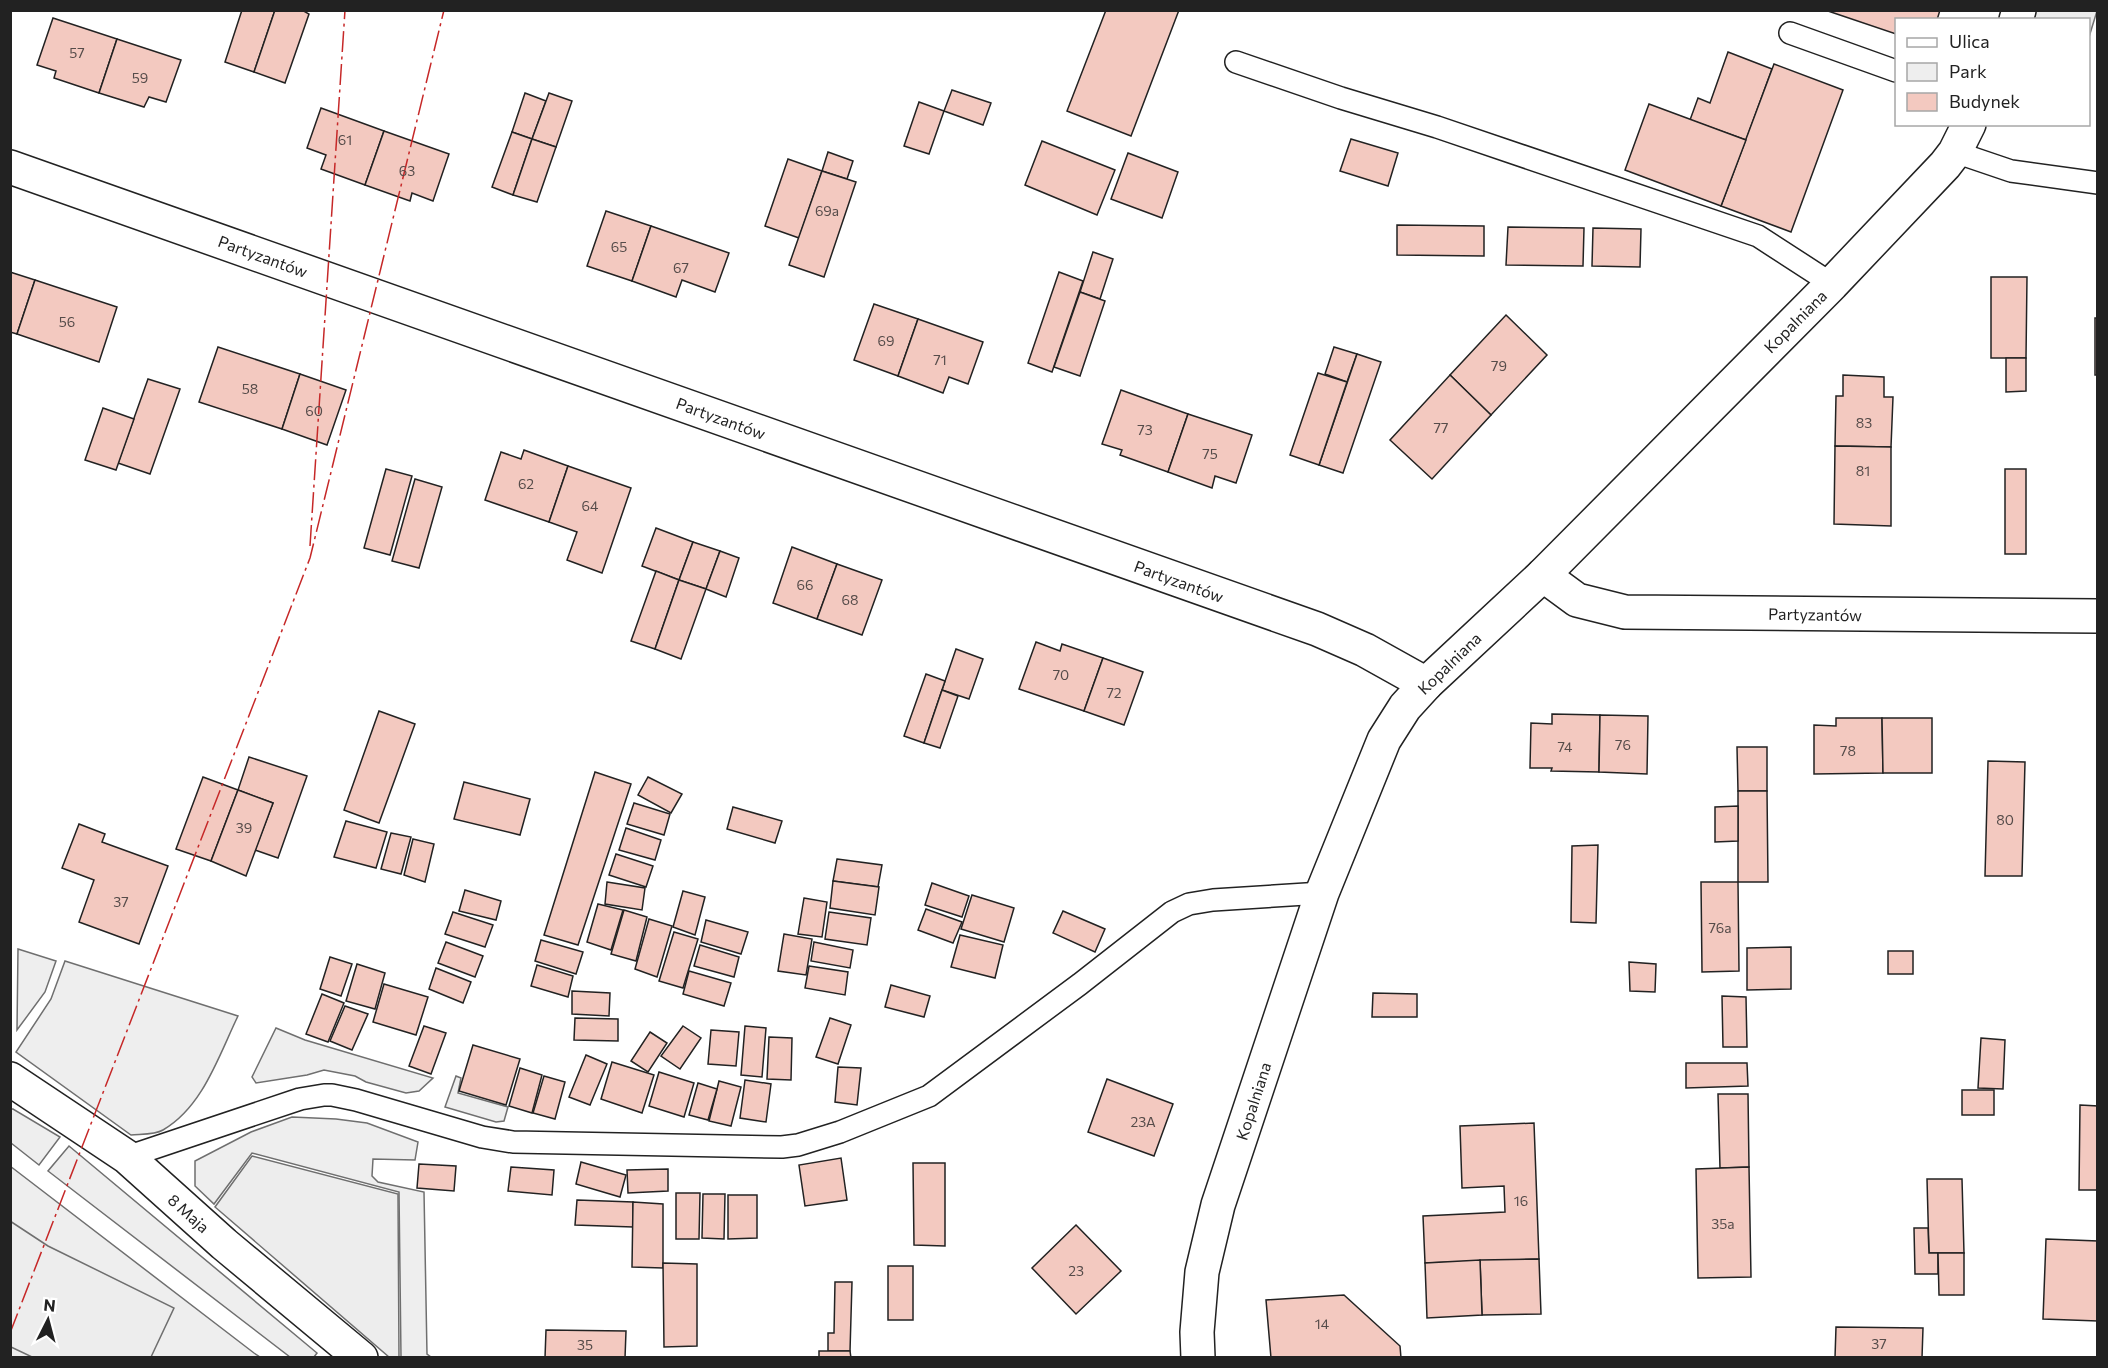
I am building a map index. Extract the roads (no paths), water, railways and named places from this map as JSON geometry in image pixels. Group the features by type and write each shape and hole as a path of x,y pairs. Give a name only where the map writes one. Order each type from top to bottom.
{"street":[{"name":"Kopalniana","path":"1198,1358 1197,1332 1202,1272 1218,1205 1322,893 1384,740 1405,707 1426,684 1543,575 1832,284 1946,165 1962,138"},
{"name":"Partyzantów","path":"10,167 1317,630 1365,650 1426,684"},
{"name":"Partyzantów","path":"1543,575 1577,600 1625,612 2097,616"},
{"name":"8 Maja","path":"10,1079 127,1157 224,1244 361,1358"}],"lane":[{"path":"1790,33 1895,71"},
{"path":"1236,62 1758,236 1832,284"},
{"path":"1962,138 2011,171 2097,183"},
{"path":"127,1157 300,1099 324,1095 356,1100 482,1137 513,1142 798,1145 840,1132 929,1096 1080,984 1172,912 1189,904 1213,900 1322,893"}]}
